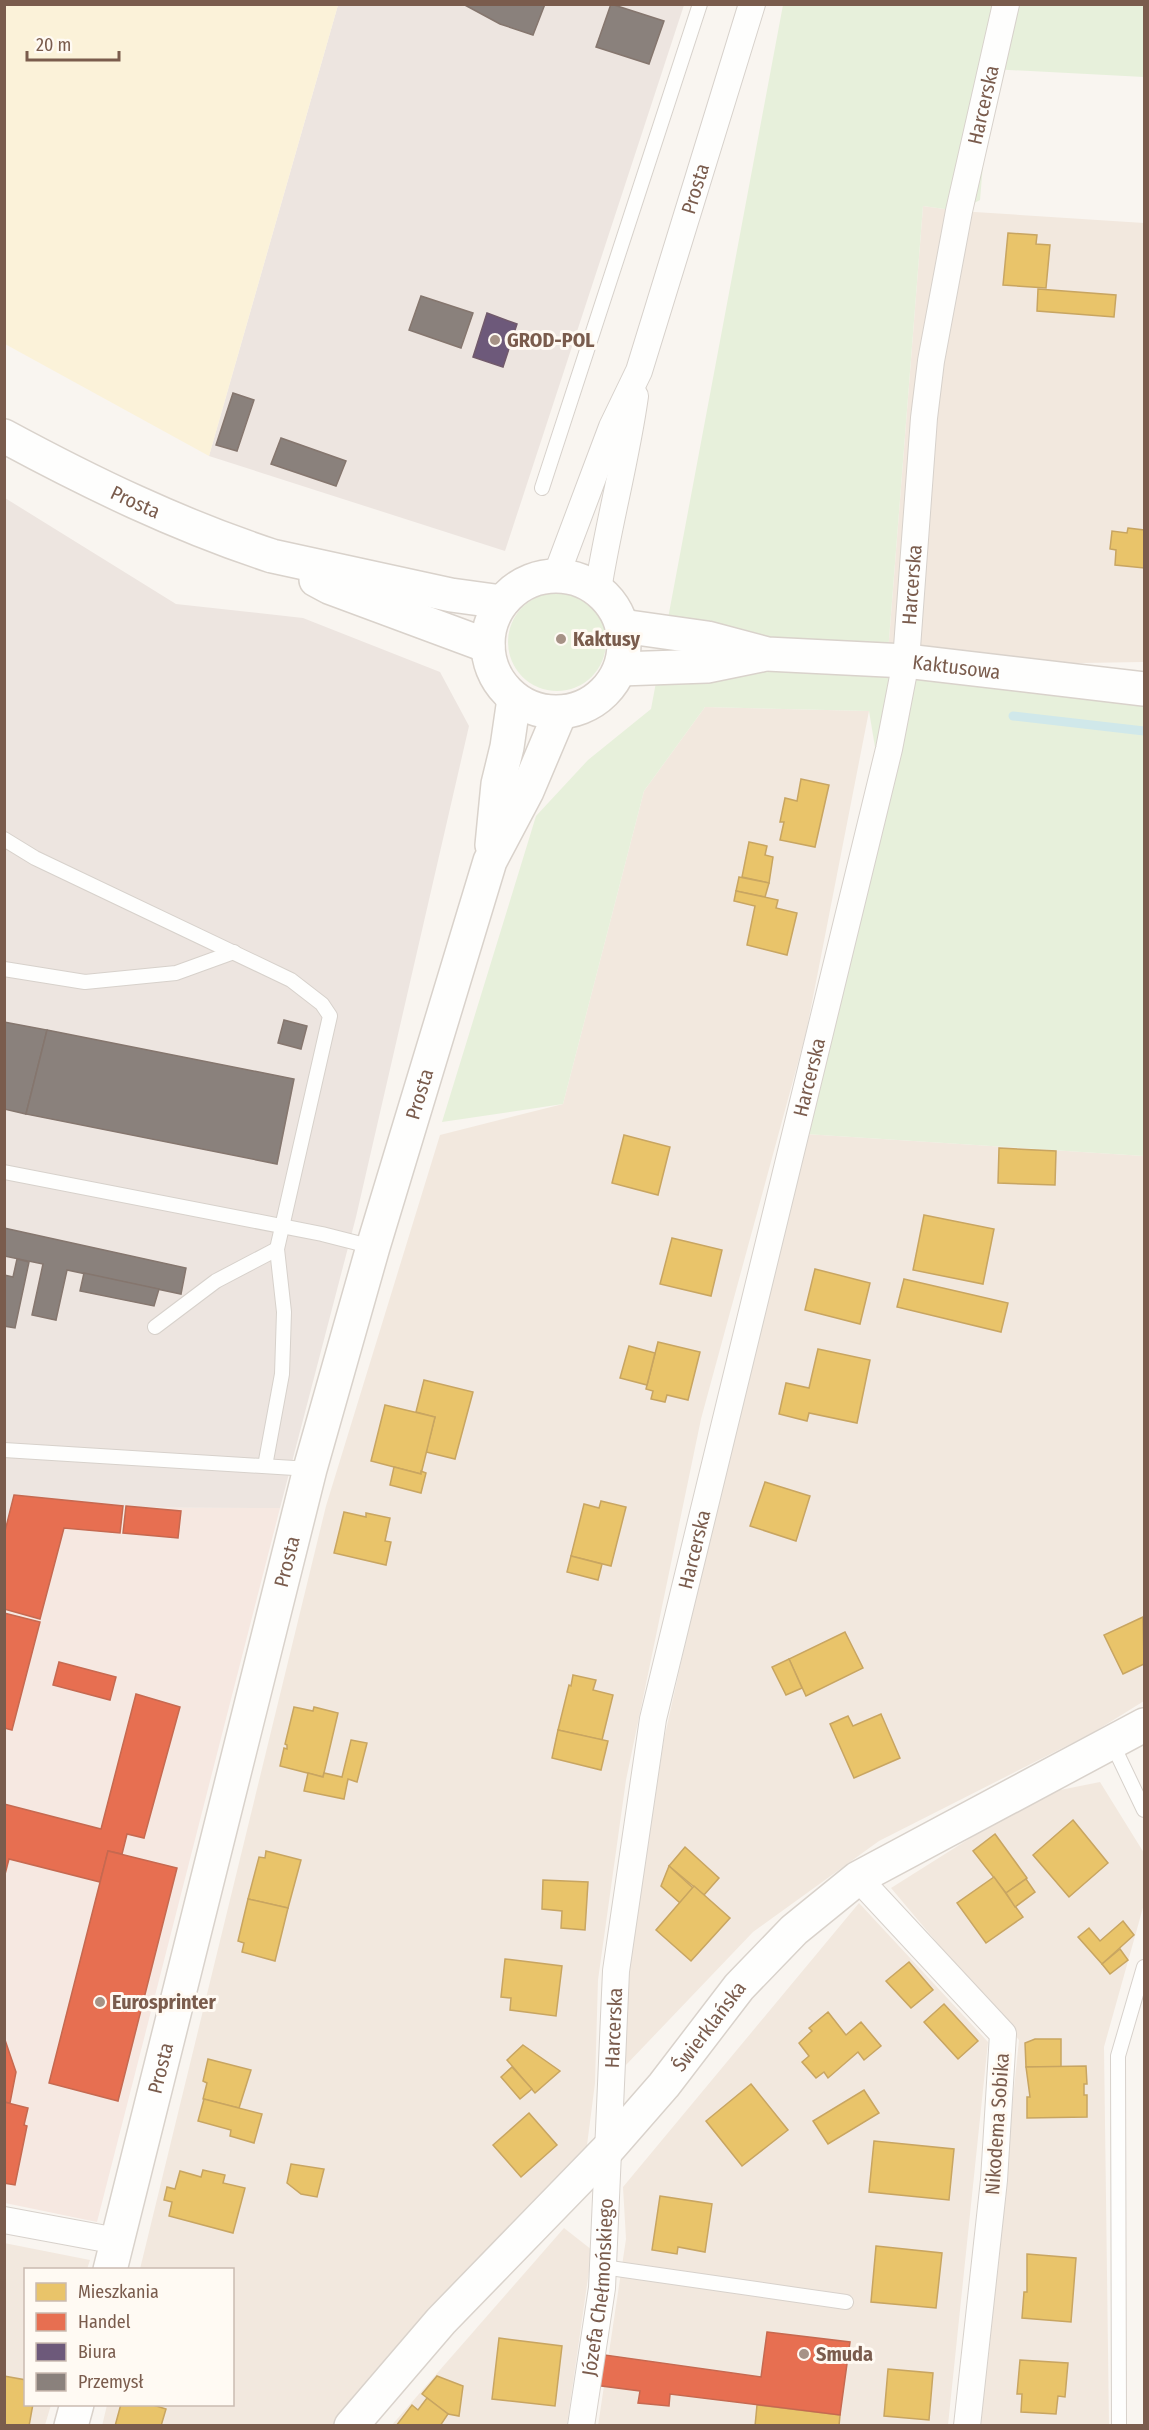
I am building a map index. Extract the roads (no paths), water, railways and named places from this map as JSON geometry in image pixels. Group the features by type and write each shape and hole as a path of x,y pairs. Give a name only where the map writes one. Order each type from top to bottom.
{"main road":[{"name":"Prosta","path":"4,436 140,505 211,535 331,577 488,646"},
{"path":"556,576 578,579 598,590 613,606 622,626 624,647 620,669 609,688 592,703 560,713 536,710 514,699 495,675 489,658 491,623 502,602 526,583 556,576"},
{"name":"Prosta","path":"331,577 502,602"},
{"name":"Kaktusowa","path":"622,626 707,638 767,654 906,661 1144,689"},
{"name":"Kaktusowa","path":"620,669 707,666 767,654"},
{"name":"Prosta","path":"512,787 507,747 514,699"},
{"name":"Prosta","path":"113,2255 310,1469 373,1247 512,787 560,713"},
{"name":"Świerklańska","path":"351,2426 441,2321 609,2148 664,2085 739,1987 794,1930 858,1878 1144,1725"},
{"path":"71,2426 76,2406"}],"street":[{"name":"Prosta","path":"556,576 612,427 639,371 752,4"},
{"name":"Harcerska","path":"609,2148 616,1971 653,1719 872,822 906,661 924,418 931,361 959,211 1006,4"},
{"name":"Prosta","path":"598,590 605,540 630,432 639,371"},
{"name":"Nikodema Sobika","path":"858,1878 1003,2034 994,2180 968,2426"},
{"name":"Józefa Chełmońskiego","path":"581,2426 602,2288 609,2148"},
{"path":"4,2220 113,2255"}],"lane":[{"path":"542,488 700,4"},
{"path":"4,838 35,858 291,980 322,1004 330,1016 278,1249 284,1312 282,1374 265,1466"},
{"path":"4,969 85,982 176,973 234,952"},
{"path":"4,1172 373,1247"},
{"path":"155,1327 216,1281 278,1249"},
{"path":"4,1450 310,1469"},
{"path":"1111,1742 1144,1810"},
{"path":"1119,2426 1118,2056 1144,1967"},
{"path":"603,2267 846,2302"}],"waterway":[{"path":"1013,716 1144,731"}],"place":[{"name":"GROD-POL","path":"495,340"},
{"name":"Kaktusy","path":"561,639"},
{"name":"Eurosprinter","path":"100,2002"},
{"name":"Smuda","path":"804,2354"}]}
